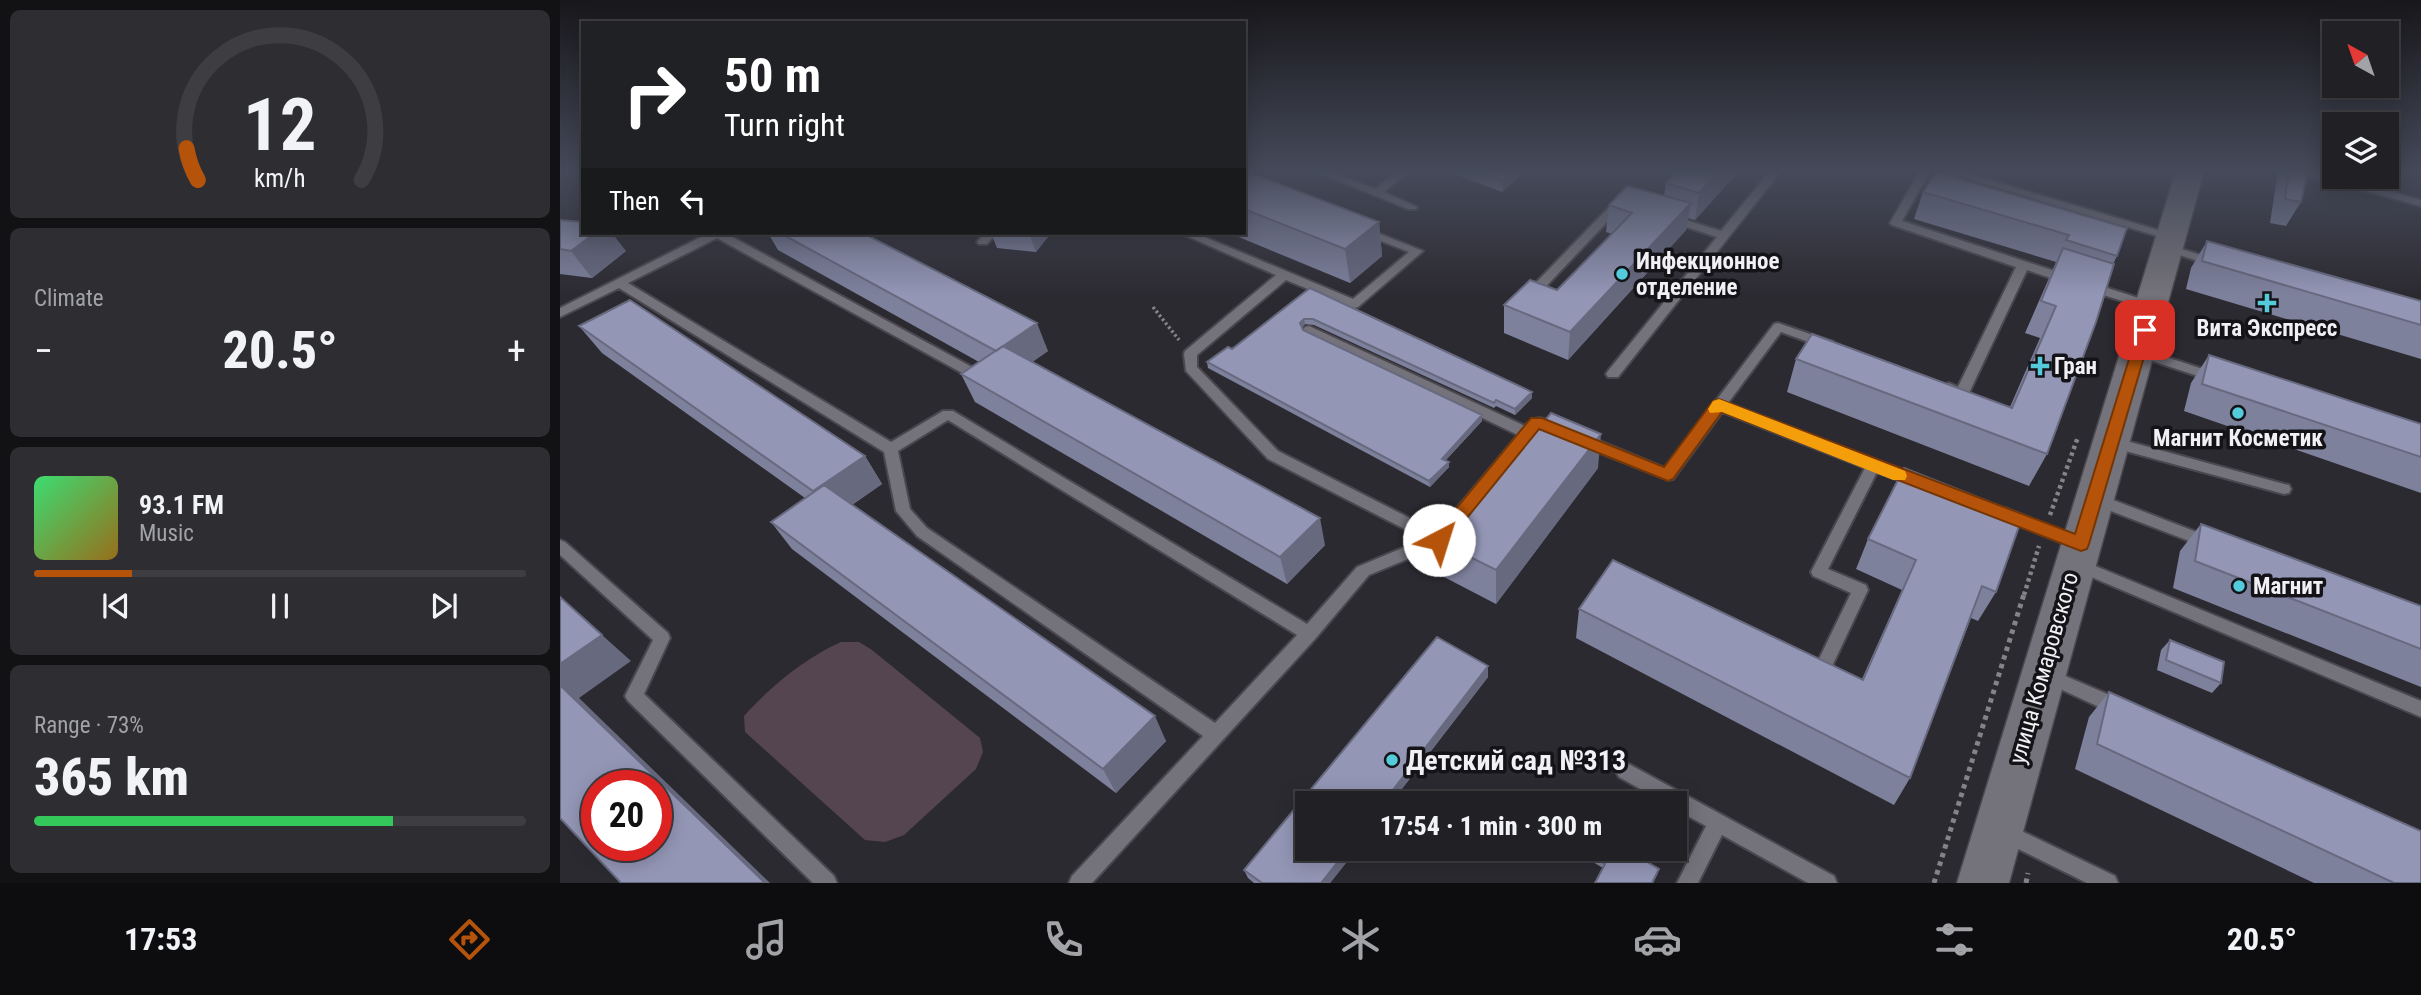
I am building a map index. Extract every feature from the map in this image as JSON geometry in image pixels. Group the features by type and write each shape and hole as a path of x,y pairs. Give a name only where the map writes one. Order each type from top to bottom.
{"street":[{"name":"улица Комаровского","path":"1983,883 2139,352 2177,212"}],"lane":[{"path":"1526,300 1610,212"},
{"path":"1613,374 1743,212"},
{"path":"1902,212 1896,223 2150,306"},
{"path":"2074,212 2226,265"},
{"path":"1659,215 1724,236"},
{"path":"1191,235 1353,304 1417,251 1355,227"},
{"path":"560,313 713,235"},
{"path":"721,235 978,376"},
{"path":"1936,384 1962,393 2022,265"},
{"path":"1284,275 1190,354 1191,368 1273,455 1439,540"},
{"path":"620,282 891,449 903,511 922,531 1217,735"},
{"path":"1079,883 1310,634 1363,572 1439,540 1537,422 1668,475 1777,327 1843,351"},
{"path":"1309,330 1527,433"},
{"path":"2139,352 2225,380"},
{"path":"1719,405 1935,489"},
{"path":"891,449 948,414 1310,634"},
{"path":"2112,442 2284,489"},
{"path":"1797,660 1821,672 1860,590 1819,572 1873,466"},
{"path":"2094,498 2226,549"},
{"path":"1996,511 2078,554 2421,709"},
{"path":"560,546 662,638 634,696 827,883"},
{"path":"2043,674 2136,715"},
{"path":"1625,771 1827,883"},
{"path":"1687,883 1719,822"},
{"path":"1997,828 2108,883"}],"path":[{"path":"1153,307 1190,354"}],"shaded area":[{"path":"841,642 859,642 872,650 980,738 983,752 976,769 904,835 885,842 865,840 745,732 744,716 765,694 801,665"}],"building":[{"path":"1252,212 1353,212 1379,222 1345,249"},
{"path":"1630,212 1682,212 1570,332 1504,305 1530,280 1557,290 1632,213"},
{"path":"1992,212 2073,212 2127,228 2117,256 2066,240 2069,235"},
{"path":"560,220 581,222 581,235 592,235 571,251 560,249"},
{"path":"784,235 867,235 1037,323 996,351"},
{"path":"2207,241 2421,301 2421,325 2202,261"},
{"path":"2063,248 2114,264 2096,322 2047,454 1796,359 1812,334 2012,408 2056,306 2041,301"},
{"path":"1310,288 1532,392 1515,409 1496,400 1494,403 1313,319 1304,319 1300,323 1303,330 1482,415 1442,459 1449,462 1429,481 1207,362 1228,347 1232,349"},
{"path":"630,300 865,456 813,491 579,326"},
{"path":"1003,346 1320,518 1280,557 961,374"},
{"path":"2209,355 2421,424 2421,457 2202,384"},
{"path":"1551,413 1601,434 1496,570 1442,543"},
{"path":"1904,468 2023,515 1996,592 1982,586 1910,778 1579,609 1613,560 1863,680 1916,560 1868,539"},
{"path":"824,485 1155,716 1103,769 771,522"},
{"path":"2201,524 2421,606 2421,649 2195,561"},
{"path":"560,597 602,635 560,664"},
{"path":"1437,637 1488,666 1392,791 1309,791"},
{"path":"2170,640 2224,662 2221,683 2166,660"},
{"path":"560,685 648,770 581,770 581,840 560,818"},
{"path":"2109,692 2421,831 2421,883 2394,883 2097,744"},
{"path":"672,793 765,883 621,883 600,861 672,861"},
{"path":"1295,808 1295,861 1338,861 1321,883 1262,883 1244,870"},
{"path":"1600,861 1645,861 1659,869 1652,883 1595,883 1605,864"}],"slow traffic":[{"path":"1716,409 1719,405 1899,476"}],"place":[{"name":"Инфекционное отделение","path":"1622,274"},
{"name":"Вита Экспресс","path":"2267,303"},
{"name":"Гран","path":"2040,366"},
{"name":"Магнит Косметик","path":"2238,413"},
{"name":"Магнит","path":"2239,586"},
{"name":"Детский сад №313","path":"1392,760"}],"route":[{"path":"1439,540 1537,422 1668,475 1719,405 2081,544 2145,330"}]}
